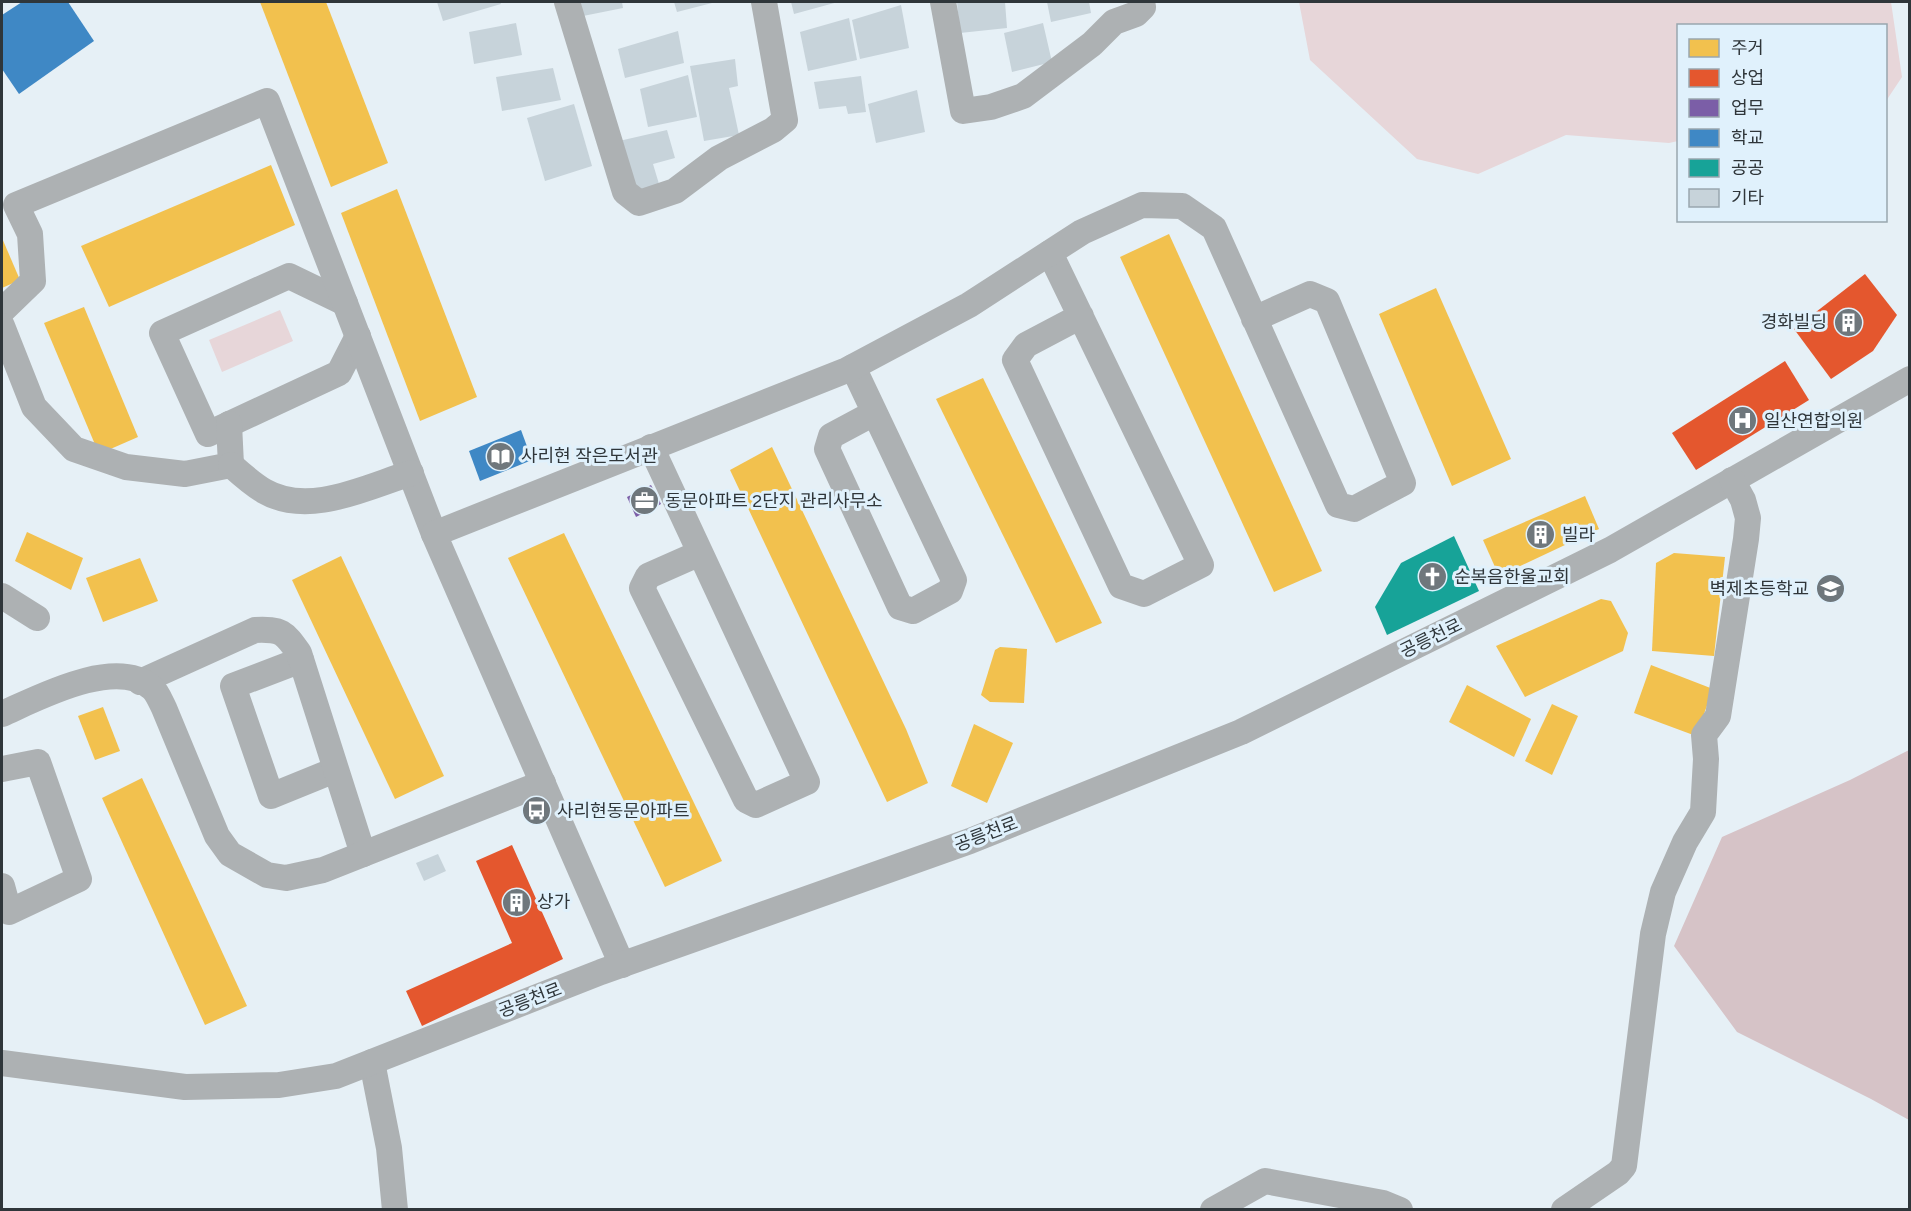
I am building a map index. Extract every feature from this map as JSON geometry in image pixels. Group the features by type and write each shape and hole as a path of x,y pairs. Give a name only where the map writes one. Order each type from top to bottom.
{"street":[{"path":"567,2 625,192 639,203 675,191 719,158 786,120 764,2"},
{"path":"943,2 963,111 991,107 1023,96 1092,44 1114,22 1136,14 1143,7 1142,2"},
{"path":"231,465 185,474 126,467 74,449 34,407 4,312 33,281 30,234 16,205 267,102 434,534 622,965"},
{"path":"434,534 853,367 969,305 1082,232 1142,206 1182,206 1214,228 1254,319 1338,505 1354,509 1403,483 1327,301 1310,294 1254,319"},
{"path":"1050,253 1081,316 1201,565 1144,594 1121,586 1015,360 1026,345 1081,316"},
{"path":"345,303 289,276 162,333 208,434 339,374 358,336"},
{"path":"853,367 954,580 950,591 913,611 900,607 828,448 831,436 874,413"},
{"name":"공릉천로","path":"2,1063 185,1087 279,1085 336,1076 622,965 970,841 1241,732 1610,550 1910,379"},
{"path":"229,424 231,465 264,492 293,502 327,500 411,473"},
{"path":"651,447 807,782 756,805 746,800 642,588 648,576 700,553"},
{"path":"1563,1209 1618,1173 1624,1166 1653,934 1663,892 1685,842 1703,812 1706,759 1704,735 1718,716 1727,665 1748,518 1743,500 1732,480"},
{"path":"2,596 37,618"},
{"path":"140,682 255,630 270,629 285,634 299,653 363,855"},
{"path":"301,660 234,686 271,796 335,770"},
{"path":"2,714 69,684 90,679 127,678 153,688 164,708 217,836 230,854 267,875 286,878 323,870 543,783"},
{"path":"2,769 38,762 79,879 9,912 2,886"},
{"path":"372,1062 389,1148 395,1209"},
{"path":"1213,1209 1265,1181 1349,1204 1383,1203 1400,1209"}],"shaded area":[{"path":"1299,2 1891,2 1902,77 1887,100 1887,24 1677,24 1677,141 1669,143 1566,135 1478,174 1417,159 1310,60"},
{"path":"280,310 293,341 222,372 209,340"},
{"path":"1909,750 1909,1120 1737,1032 1674,946 1722,837 1850,780"}],"building: 주거":[{"path":"260,2 326,2 388,163 331,187"},
{"path":"271,165 295,225 109,307 81,246"},
{"path":"397,189 477,397 420,421 341,213"},
{"path":"1169,234 1322,571 1274,592 1120,257"},
{"path":"2,238 20,280 2,288"},
{"path":"1436,288 1511,459 1452,486 1379,314"},
{"path":"84,307 138,437 99,454 44,323"},
{"path":"983,378 1102,623 1056,643 936,399"},
{"path":"772,447 906,729 928,783 887,802 730,470"},
{"name":"빌라","path":"1585,496 1599,529 1499,576 1483,540"},
{"path":"27,532 83,558 71,590 15,561"},
{"path":"564,533 722,861 665,887 508,558"},
{"path":"1674,553 1725,557 1714,656 1652,651 1656,563"},
{"path":"341,556 444,776 395,799 292,580"},
{"path":"140,558 158,601 103,622 86,578"},
{"path":"1601,599 1611,601 1628,633 1623,651 1525,697 1496,646"},
{"path":"1000,647 1027,649 1024,703 990,702 981,695 995,650"},
{"path":"1651,665 1713,689 1696,736 1634,713"},
{"path":"1467,685 1531,719 1514,757 1449,722"},
{"path":"1552,704 1578,716 1552,775 1525,761"},
{"path":"103,707 120,751 95,760 78,716"},
{"path":"974,724 1013,743 987,803 951,786"},
{"path":"142,778 247,1006 205,1025 102,798"}],"building: 상업":[{"name":"경화빌딩","path":"1865,274 1897,315 1873,351 1831,379 1794,329"},
{"path":"1785,361 1809,400 1696,470 1672,433"},
{"name":"상가","path":"512,845 563,959 422,1026 406,991 512,943 476,861"}],"building: 업무":[{"name":"동문아파트 2단지 관리사무소","path":"651,485 661,504 636,517 627,497"}],"building: 학교":[{"path":"22,2 68,2 94,41 19,94 2,69 2,15"},
{"name":"사리현 작은도서관","path":"521,430 532,460 480,481 469,451"}],"building: 공공":[{"name":"순복음한울교회","path":"1454,536 1479,591 1387,635 1375,607 1401,563"}],"building: 기타":[{"path":"437,2 500,2 501,4 443,21"},
{"path":"574,2 622,2 623,8 578,17"},
{"path":"674,2 716,2 677,12"},
{"path":"791,2 838,2 794,14"},
{"path":"957,2 1005,2 1007,28 960,33"},
{"path":"1047,2 1089,2 1091,13 1051,22"},
{"path":"901,5 909,48 860,59 852,20"},
{"path":"849,18 857,60 808,71 800,32"},
{"path":"516,23 522,55 474,64 469,32"},
{"path":"1043,23 1052,62 1012,72 1004,33"},
{"path":"678,31 684,63 625,78 618,49"},
{"path":"735,59 738,86 729,88 739,135 704,141 690,66"},
{"path":"553,68 561,100 502,111 496,77"},
{"path":"688,75 697,117 648,127 640,89"},
{"path":"861,76 866,112 848,114 846,106 819,109 814,82"},
{"path":"917,90 925,132 876,143 868,104"},
{"path":"574,104 592,166 545,181 527,118"},
{"path":"667,130 675,158 653,164 659,184 632,193 619,141"},
{"path":"438,854 446,871 424,881 416,863"}],"place":[{"name":"경화빌딩","path":"1848,322"},
{"name":"일산연합의원","path":"1743,421"},
{"name":"사리현 작은도서관","path":"500,456"},
{"name":"동문아파트 2단지 관리사무소","path":"644,501"},
{"name":"빌라","path":"1541,535"},
{"name":"순복음한울교회","path":"1433,577"},
{"name":"벽제초등학교","path":"1830,589"},
{"name":"사리현동문아파트","path":"536,811"},
{"name":"상가","path":"516,902"}]}
